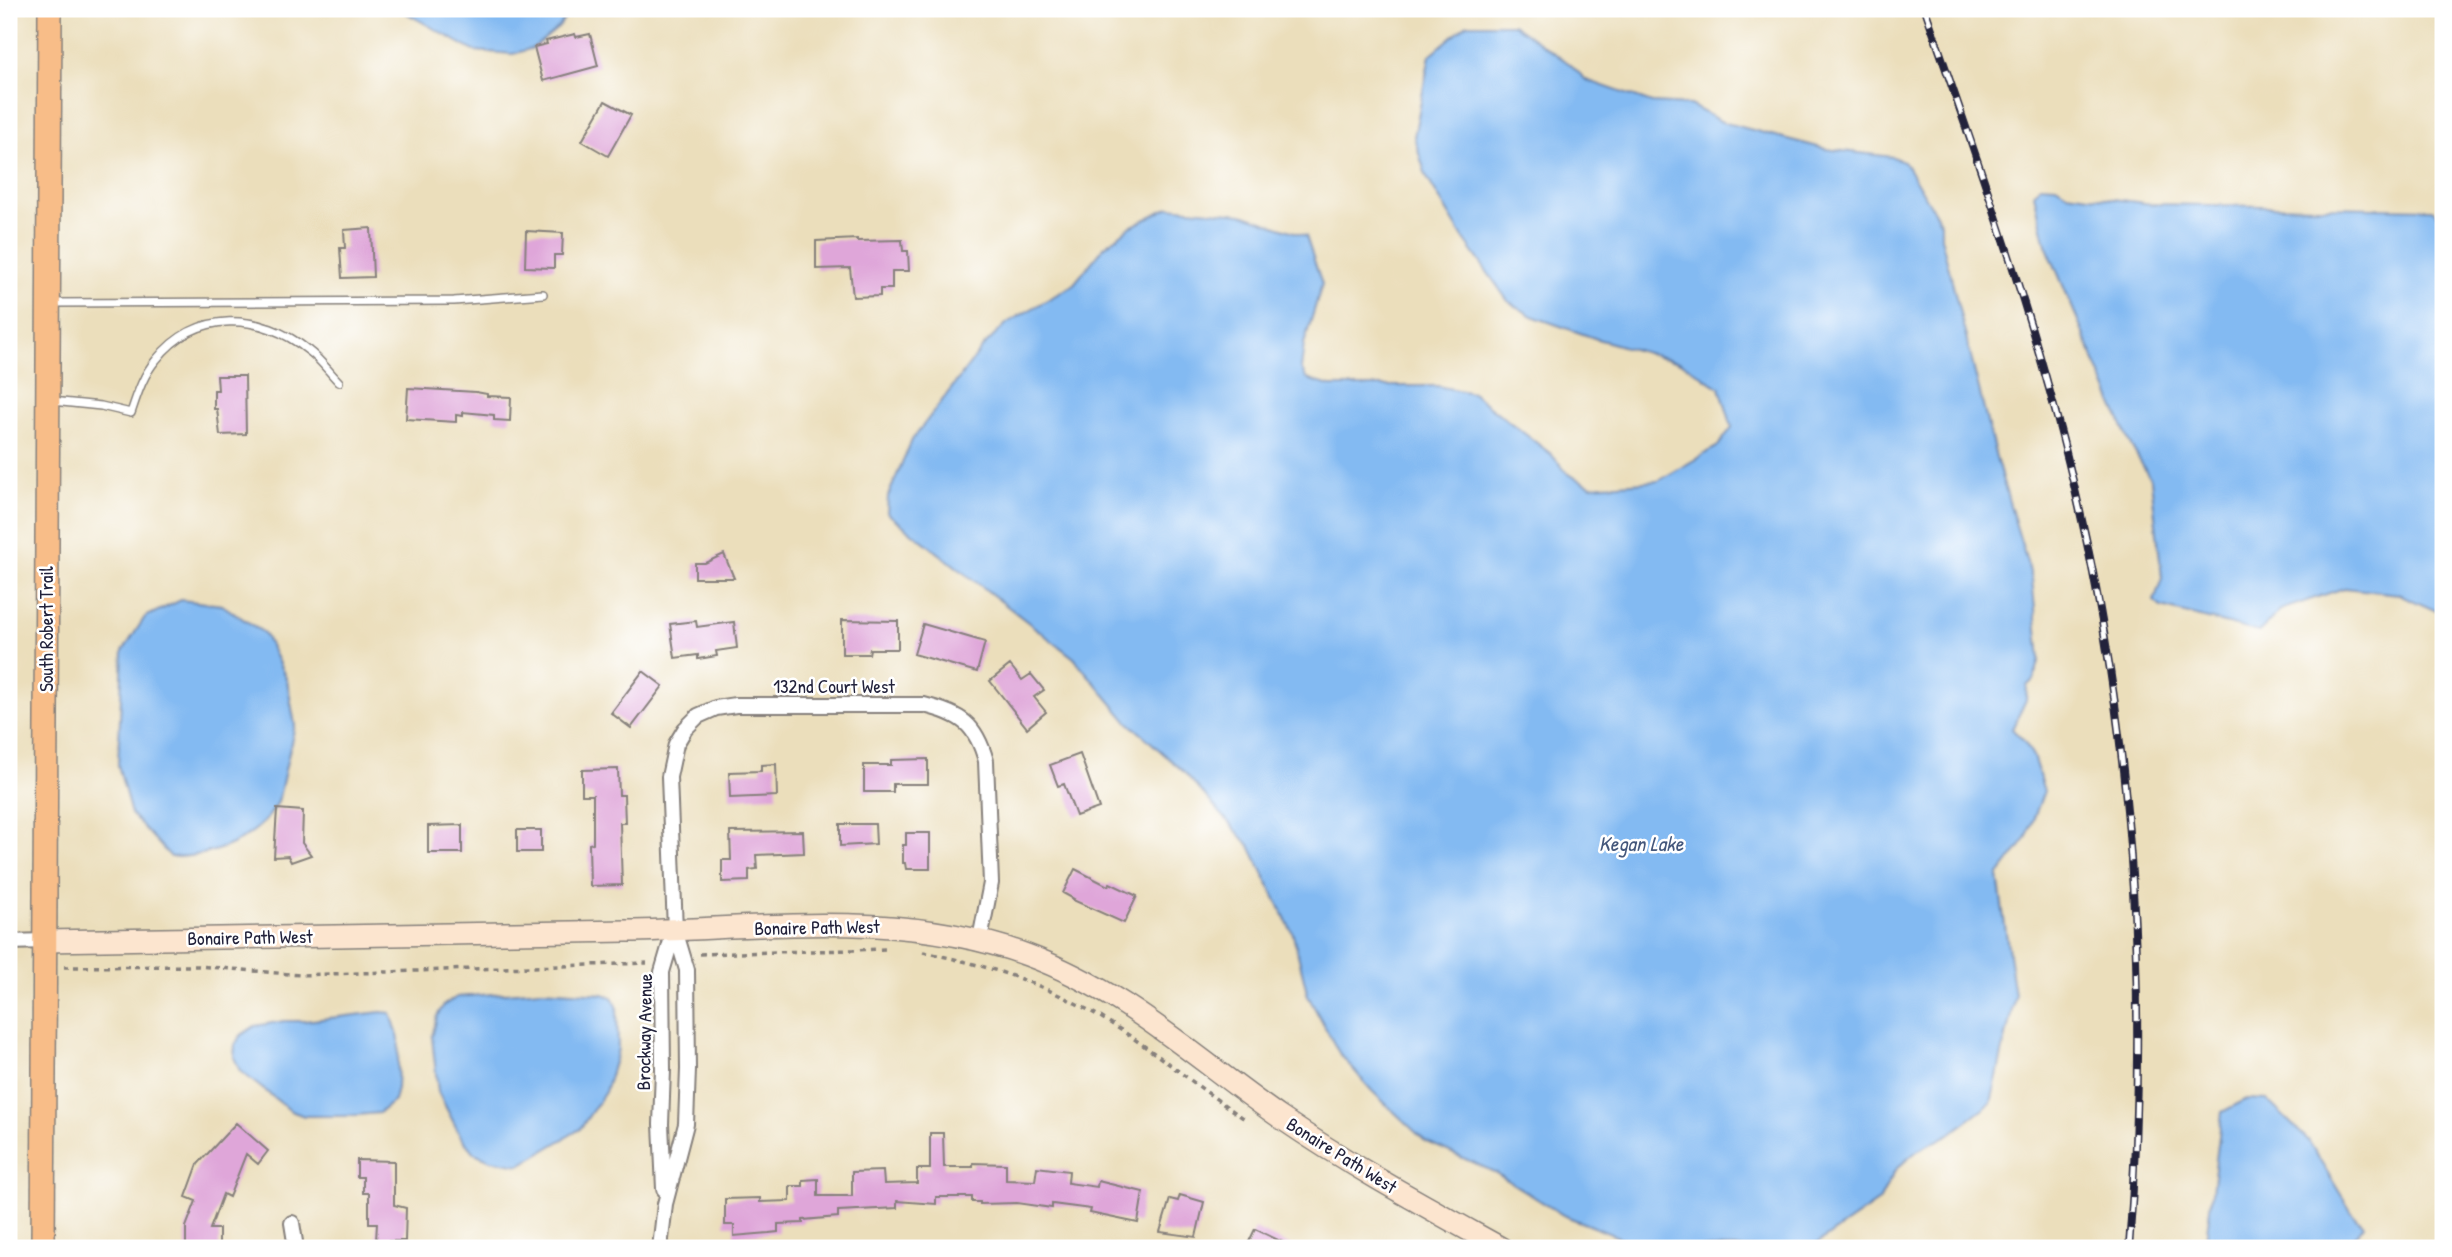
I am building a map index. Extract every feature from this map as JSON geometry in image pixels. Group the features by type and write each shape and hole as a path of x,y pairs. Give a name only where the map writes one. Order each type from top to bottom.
{"main road":[{"name":"South Robert Trail","path":"43,1248 50,9"}],"street":[{"name":"132nd Court West","path":"675,930 669,777 676,744 685,729 698,716 716,708 736,705 924,705 967,722 981,743 986,761 991,883 980,939"},
{"name":"Bonaire Path West","path":"45,941 865,925 910,927 980,939 1070,973 1113,995 1281,1118 1347,1161 1501,1248"},
{"name":"Brockway Avenue","path":"660,1248 665,1205 686,1124 687,970 675,930"},
{"name":"Brockway Avenue","path":"665,1205 661,1124 662,972 675,930"},
{"path":"9,942 45,941"},
{"path":"292,1223 296,1248"}],"lane":[{"path":"48,303 454,300 543,294"},
{"path":"47,401 101,406 131,413 140,385 156,360 179,337 195,328 216,322 242,321 273,329 310,351 339,382"}],"path":[{"path":"683,957 722,952 892,949"},
{"path":"914,950 974,962 1013,974 1091,1011 1252,1123"},
{"path":"45,967 198,966 300,975 646,964 666,960"}],"water":[{"path":"399,9 571,9 559,27 533,48 513,54 474,51"},
{"name":"Kegan Lake","path":"1467,24 1513,24 1570,64 1586,80 1652,103 1690,105 1722,122 1826,149 1893,157 1904,161 1941,223 1941,237 1996,458 2032,579 2040,659 2034,679 2027,686 2026,700 2012,729 2033,756 2044,791 2026,839 1998,876 2015,996 1991,1103 1950,1134 1917,1151 1895,1170 1879,1201 1811,1248 1646,1248 1563,1215 1494,1172 1425,1141 1372,1091 1339,1053 1308,996 1293,934 1250,846 1184,772 1126,720 1074,658 887,513 888,496 912,440 983,347 1007,323 1073,285 1104,247 1130,227 1169,207 1242,214 1306,236 1322,284 1304,344 1301,369 1307,379 1330,386 1437,386 1472,393 1551,454 1568,474 1591,486 1658,481 1718,446 1732,427 1720,388 1682,363 1597,339 1532,316 1508,301 1463,238 1426,176 1414,137 1430,55"},
{"path":"2041,185 2056,186 2067,193 2152,204 2433,209 2443,222 2443,614 2399,594 2344,588 2280,610 2259,632 2161,607 2154,601 2162,578 2151,480 2129,442 2046,245 2034,194"},
{"path":"181,600 222,605 264,633 287,680 295,725 278,802 259,827 218,850 171,857 131,814 118,765 123,651 145,617"},
{"path":"541,990 603,994 612,997 617,1006 618,1049 605,1092 580,1129 520,1165 491,1160 474,1153 461,1137 438,1092 432,1037 437,1016 444,1005 457,997"},
{"path":"391,1013 399,1039 394,1101 379,1113 304,1116 291,1111 240,1071 234,1057 235,1045 240,1036 255,1026"},
{"path":"2247,1099 2267,1100 2308,1140 2352,1213 2364,1225 2344,1248 2205,1248 2222,1112"}],"building":[{"path":"575,34 576,37 590,34 598,66 543,81 534,47"},
{"path":"605,101 631,115 608,156 582,141"},
{"path":"371,228 373,277 342,278 340,248 345,248 344,230"},
{"path":"526,231 563,233 562,255 554,255 554,268 525,267"},
{"path":"902,240 903,251 908,251 909,271 892,271 892,289 880,289 880,296 853,297 850,268 816,269 816,241"},
{"path":"217,376 245,376 246,434 220,435 217,409 214,409 214,390 218,390"},
{"path":"408,388 511,397 510,421 494,420 494,415 463,412 463,416 456,415 456,422 406,419"},
{"path":"724,554 734,578 695,578 695,563 705,563"},
{"path":"842,620 898,621 898,649 870,649 869,654 842,654"},
{"path":"696,621 697,627 734,622 737,648 716,651 717,656 675,658 670,624"},
{"path":"923,624 985,642 977,672 914,654"},
{"path":"1010,665 1022,680 1031,674 1044,690 1034,697 1046,712 1027,728 990,681"},
{"path":"643,671 663,686 631,728 611,713"},
{"path":"1080,754 1099,808 1076,816 1064,784 1058,786 1050,765"},
{"path":"928,759 928,784 893,784 893,792 864,792 864,765 891,765 891,760"},
{"path":"776,764 777,796 730,798 729,772 761,771 761,765"},
{"path":"618,769 619,795 624,795 625,823 620,823 622,885 590,886 589,844 593,843 593,795 582,795 582,770"},
{"path":"277,809 303,811 302,843 311,855 291,862 288,856 274,857"},
{"path":"840,824 875,824 876,844 840,846"},
{"path":"462,825 462,853 428,853 428,826"},
{"path":"517,830 541,830 541,852 517,852"},
{"path":"803,831 804,853 756,855 757,869 749,870 749,881 722,882 722,860 731,860 730,832"},
{"path":"906,833 930,833 930,869 906,869 903,863 903,845 906,845"},
{"path":"1075,869 1108,886 1110,883 1137,896 1124,923 1063,893"},
{"path":"236,1123 268,1151 258,1164 246,1154 229,1197 223,1194 210,1229 219,1229 219,1248 186,1248 186,1227 196,1201 186,1197 198,1164"},
{"path":"930,1133 943,1133 944,1167 973,1167 973,1163 1006,1164 1006,1180 1035,1181 1037,1167 1069,1171 1068,1183 1097,1187 1098,1181 1143,1192 1138,1223 1090,1213 1091,1209 1052,1204 1052,1208 1017,1203 980,1204 972,1202 972,1197 936,1197 936,1204 897,1201 897,1208 838,1211 838,1217 778,1224 778,1232 734,1236 734,1225 725,1225 725,1199 790,1201 790,1186 803,1186 803,1180 818,1179 818,1196 852,1196 852,1172 883,1171 884,1184 917,1183 917,1169 930,1169"},
{"path":"357,1160 394,1161 394,1205 406,1208 405,1241 376,1241 377,1223 369,1223 369,1193 363,1193 363,1177 357,1177"},
{"path":"1180,1195 1204,1202 1196,1237 1160,1232 1170,1199 1178,1201"},
{"path":"1255,1229 1295,1248 1246,1248"}],"railway":[{"path":"1925,9 2029,318 2064,444 2098,599 2113,691 2132,876 2137,1062 2129,1248"}]}
